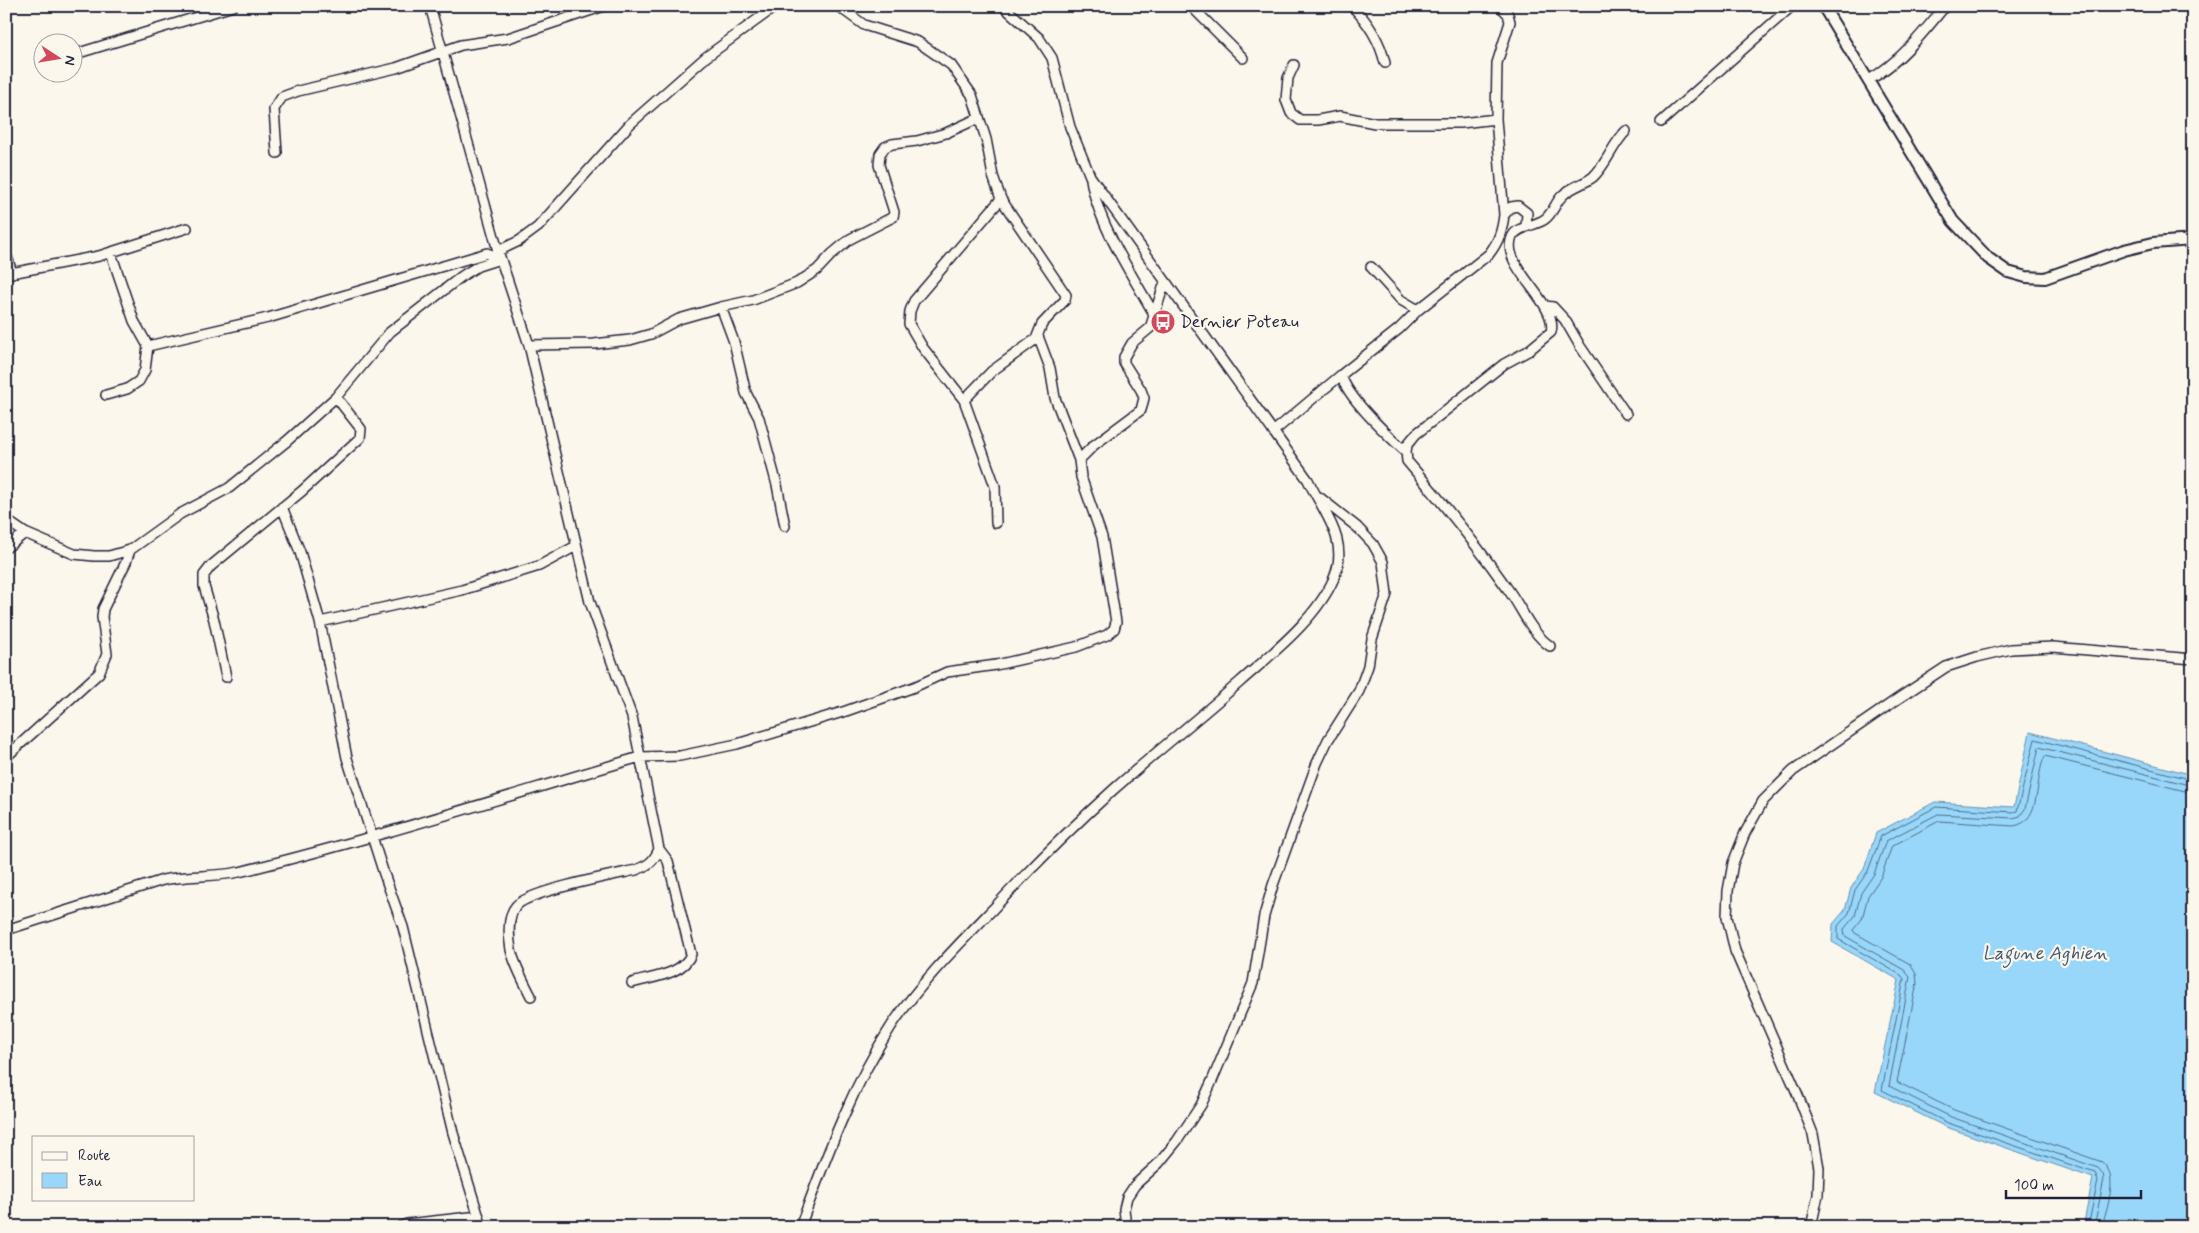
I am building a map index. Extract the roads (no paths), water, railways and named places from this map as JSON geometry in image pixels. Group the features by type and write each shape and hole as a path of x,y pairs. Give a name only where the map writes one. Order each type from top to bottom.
{"street":[{"path":"82,52 233,6"},
{"path":"430,6 496,257 529,345 590,602 632,717 660,849 668,862 691,954 687,963 679,969 632,983"},
{"path":"277,153 274,110 282,97 298,91 396,68 461,45 508,38 604,6"},
{"path":"6,520 25,533 74,554 109,556 130,550 180,514 229,488 287,441 336,397 390,332 462,276 496,257 538,227 630,124 706,57 776,6"},
{"path":"838,6 864,26 918,42 950,65 972,95 986,139 993,176 1000,198 1066,295 1065,300 1042,324 1036,339 992,371 964,400"},
{"path":"1003,6 1039,38 1052,58 1070,127 1090,176 1093,193 1106,225 1154,316"},
{"path":"1191,6 1243,58"},
{"path":"1352,6 1361,15 1378,42 1384,63"},
{"path":"1273,432 1341,374 1399,329 1418,310 1489,254 1498,243 1504,215 1496,119 1497,63 1510,22 1508,14 1500,6"},
{"path":"1661,122 1721,72 1792,6"},
{"path":"1823,6 1953,221 1988,258 2008,272 2026,277 2046,278 2124,250 2154,243 2193,240"},
{"path":"1869,80 1881,73 1926,29 1945,6"},
{"path":"1294,65 1288,78 1286,100 1291,113 1300,120 1318,120 1340,116 1359,122 1375,123 1461,122 1496,119"},
{"path":"529,345 594,344 630,340 651,334 679,319 721,306 753,300 797,282 817,270 850,239 893,217 894,212 880,164 880,154 885,147 892,144 918,141 979,118"},
{"path":"1513,235 1526,227 1544,220 1562,195 1592,178 1603,167 1617,141 1626,132"},
{"path":"800,1227 848,1104 891,1028 926,980 1038,860 1113,790 1277,650 1321,601 1337,570 1338,541 1330,519 1313,492 1308,480 1090,176"},
{"path":"996,524 995,486 964,400 923,348 909,324 910,310 914,301 1000,198"},
{"path":"1504,215 1511,207 1521,208 1527,213 1526,227"},
{"path":"6,254 9,274 111,253 187,228"},
{"path":"1502,230 1513,235"},
{"path":"1513,235 1514,256 1526,280 1545,306 1553,324 1551,332 1546,338 1528,351 1504,364 1440,413 1416,434 1407,445 1406,452 1407,461 1449,510 1503,582 1539,638 1550,646"},
{"path":"106,395 127,389 139,381 146,365 148,346 134,321 111,253"},
{"path":"148,346 268,318 487,253 496,257"},
{"path":"1371,267 1401,300 1418,310"},
{"path":"1079,460 1141,410 1144,398 1124,363 1124,356 1132,343 1150,328 1165,282"},
{"path":"721,306 734,342 746,392 759,418 777,485 785,526"},
{"path":"1545,306 1553,307 1565,320 1580,346 1626,414"},
{"path":"6,930 163,880 185,875 236,872 372,836 640,756 680,756 737,744 846,711 914,687 947,672 996,666 1076,647 1107,635 1114,629 1116,622 1102,537 1081,477 1079,460 1055,398 1050,368 1038,336"},
{"path":"1341,374 1343,381 1365,411 1406,452"},
{"path":"226,677 214,620 204,586 204,575 211,566 350,449 360,438 361,429 336,397"},
{"path":"1126,1227 1124,1209 1127,1197 1135,1185 1159,1163 1177,1141 1201,1105 1253,983 1264,916 1273,885 1313,772 1328,740 1359,691 1368,666 1372,639 1387,594 1383,562 1373,544 1357,527 1313,492"},
{"path":"282,507 300,552 320,622 347,758 403,927 453,1132 482,1227"},
{"path":"6,548 25,533"},
{"path":"320,622 462,590 539,566 576,546"},
{"path":"6,757 99,673 107,654 102,617 103,609 130,550"},
{"path":"1811,1227 1818,1195 1819,1168 1813,1134 1797,1092 1735,951 1727,917 1728,891 1733,863 1745,833 1763,801 1793,771 1946,667 2011,649 2053,647 2193,659"},
{"path":"531,996 512,952 510,924 515,906 525,900 561,887 642,868 654,860 660,849"},
{"path":"400,1227 407,1224 479,1216"}],"water":[{"name":"Lagune Aghien","path":"2030,732 2193,775 2193,1227 2083,1227 2093,1178 1946,1127 1875,1092 1899,980 1832,942 1833,924 1845,910 1851,888 1864,869 1876,833 1935,802 2014,807"}],"place":[{"name":"Dernier Poteau","path":"1163,322"}]}
